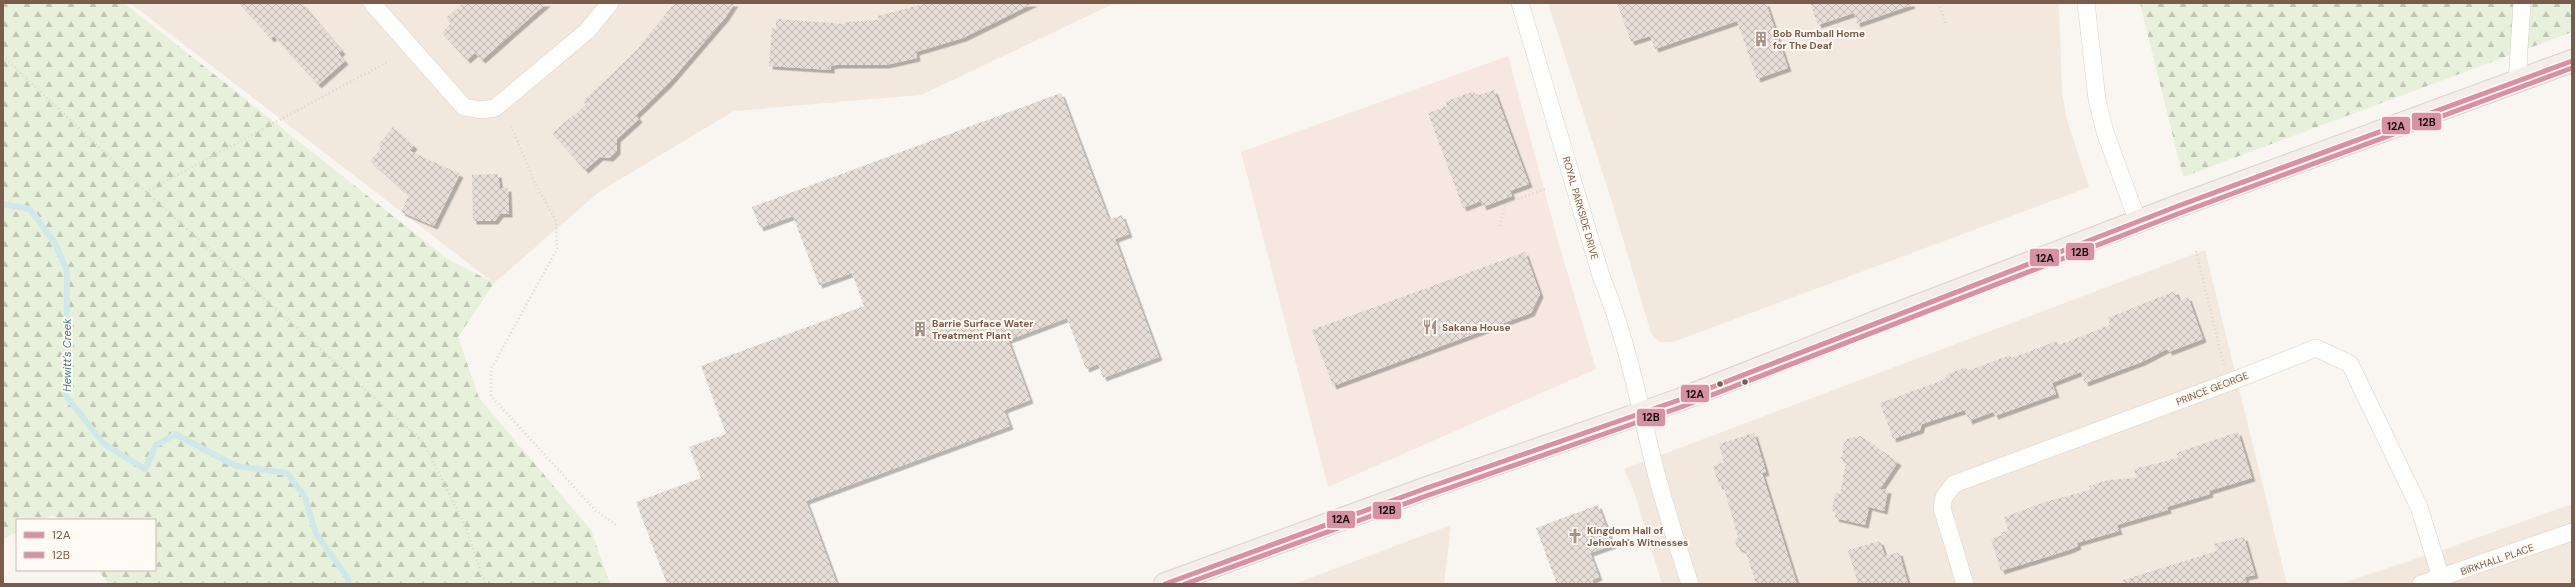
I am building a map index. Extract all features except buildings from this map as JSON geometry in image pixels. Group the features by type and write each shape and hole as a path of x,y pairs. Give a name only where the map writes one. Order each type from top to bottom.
{"main road":[{"path":"1165,584 1424,489 1642,413 2138,222 2572,61"}],"street":[{"path":"372,3 464,107 481,110 495,108 587,31 610,3"},
{"name":"ROYAL PARKSIDE DRIVE","path":"1520,3 1601,276 1612,302 1628,354 1653,462 1690,584"},
{"path":"2086,3 2093,74 2098,106 2105,132 2138,222"},
{"path":"2517,82 2522,3"},
{"name":"PRINCE GEORGE","path":"1965,584 1942,507 1947,491 1956,483 2235,380 2316,348 2350,364 2419,507 2441,578"},
{"name":"BIRKHALL PLACE","path":"2421,584 2572,532"}],"path":[{"path":"1939,3 1946,24"},
{"path":"3,56 146,192 424,442 465,525 485,584"},
{"path":"146,192 389,61"},
{"path":"511,126 535,183 556,221 557,249 491,369 491,396 596,511 618,526"},
{"path":"1500,226 1505,204 1545,189"},
{"path":"2196,252 2224,367"}],"shaded area":[{"path":"130,3 1115,3 921,95 734,111 599,192 494,283"},
{"path":"1548,3 2059,3 2062,93 2067,120 2089,187 1673,342 1659,342 1651,333 1611,199"},
{"path":"1508,56 1558,241 1596,369 1328,487 1241,152"},
{"path":"2205,250 2287,584 1662,584 1633,488 1624,469"},
{"path":"2572,504 2572,584 2340,584 2448,548"},
{"path":"1451,525 1444,584 1294,584"}],"green space":[{"path":"3,3 124,3 446,258 494,283 458,337 479,398 591,530 610,584 109,584 99,571 156,571 156,519 56,519 53,515 44,519 16,519 16,532 3,539"},
{"path":"2140,3 2572,3 2572,32 2183,177"}],"waterway":[{"name":"Hewitt's Creek","path":"3,204 30,209 55,243 67,271 66,396 104,444 145,469 156,445 175,434 236,466 287,473 305,497 316,534 348,578 348,584"}],"transit line":[{"name":"12A","path":"1165,584 1424,489 1679,400 2178,206 2572,61"},
{"name":"12B","path":"1185,584 1426,496 1681,407 2180,213 2572,68"}],"place":[{"name":"Bob Rumball Home for The Deaf","path":"1761,39"},
{"name":"Sakana House","path":"1430,327"},
{"name":"Barrie Surface Water Treatment Plant","path":"920,329"},
{"name":"Kingdom Hall of Jehovah's Witnesses","path":"1575,536"}]}
